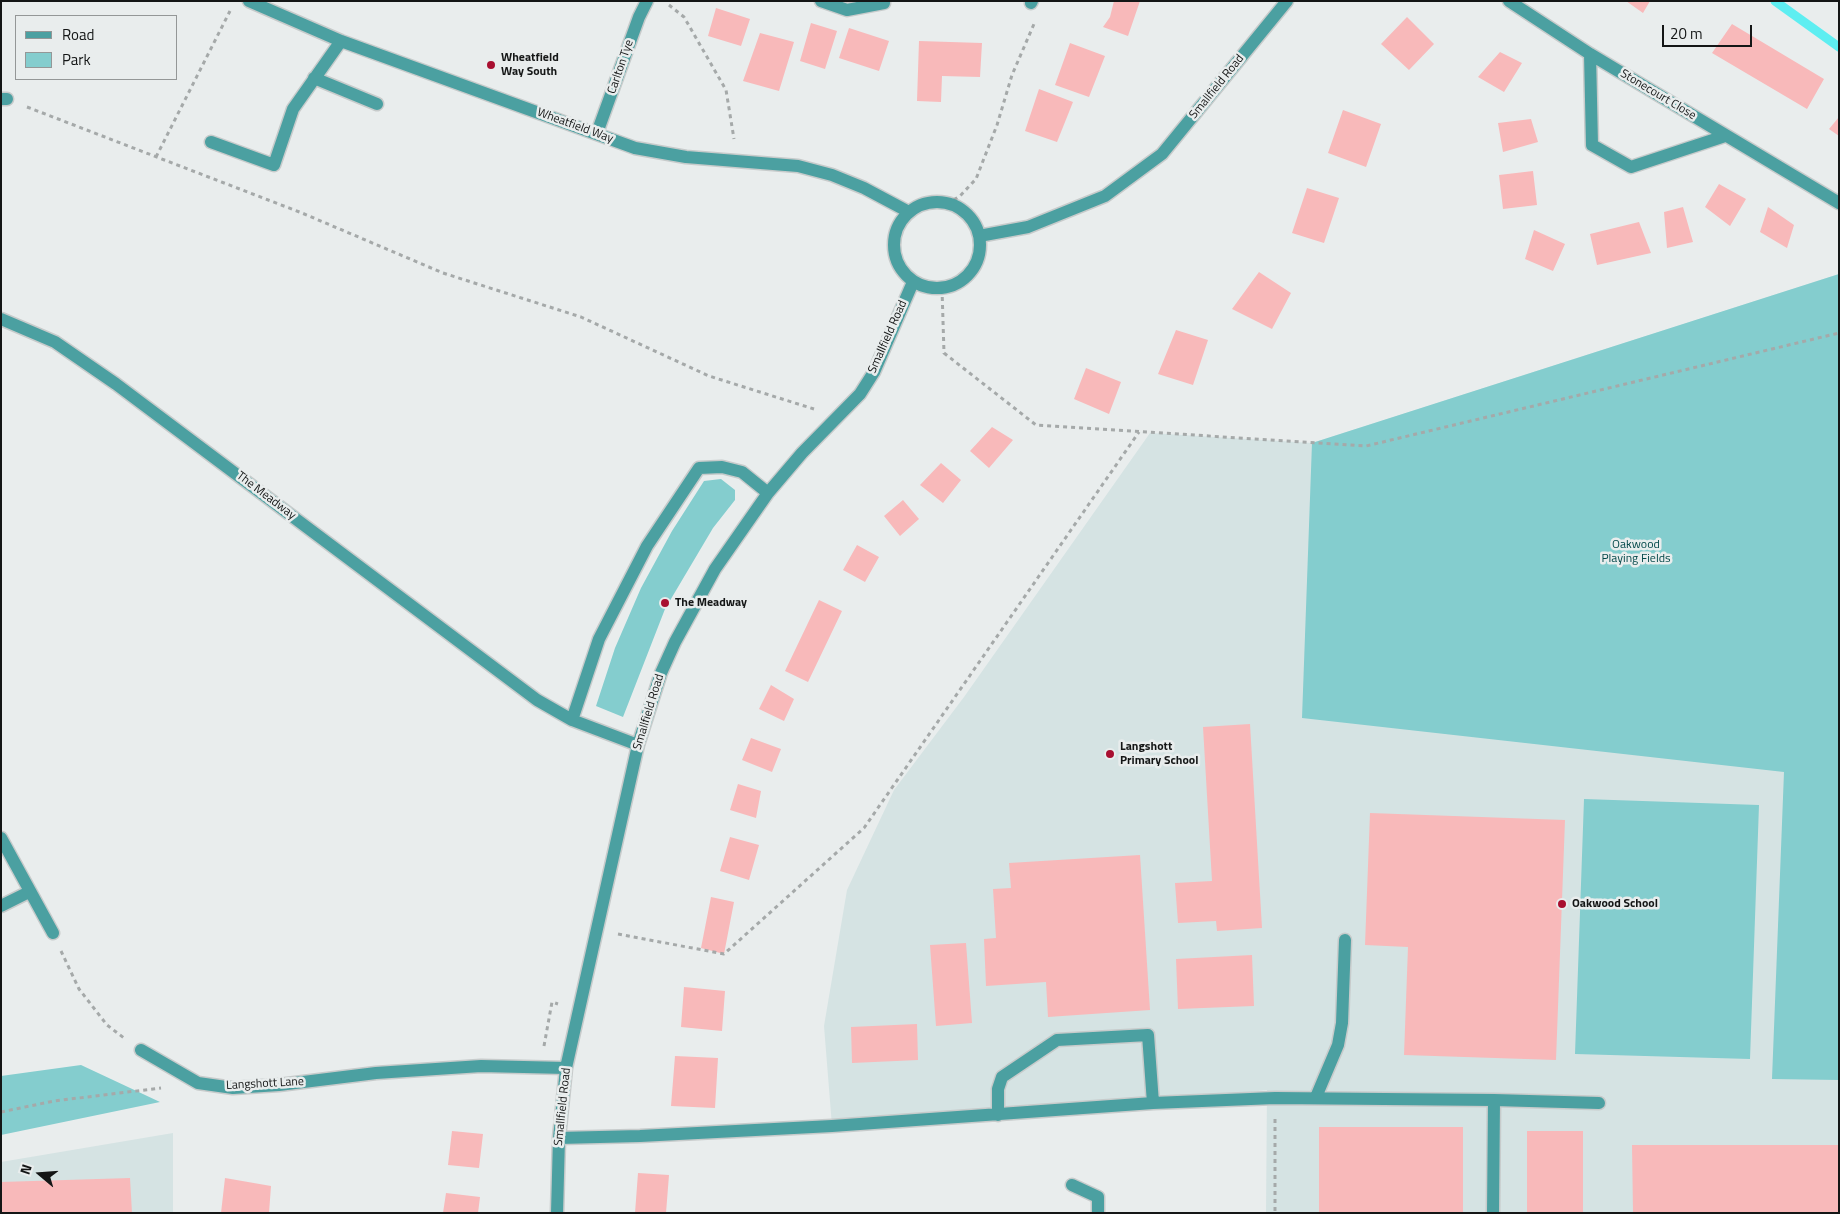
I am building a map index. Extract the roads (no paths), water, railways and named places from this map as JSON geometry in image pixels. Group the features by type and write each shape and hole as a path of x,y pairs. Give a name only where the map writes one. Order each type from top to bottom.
{"street":[{"name":"Wheatfield Way","path":"249,1 341,41 636,148 686,157 798,166 832,175 864,188 909,212"},
{"name":"Carlton Tye","path":"597,133 639,17 647,1"},
{"path":"821,1 847,10 884,3"},
{"name":"Smallfield Road","path":"980,236 1028,226 1105,196 1162,154 1287,1"},
{"name":"Stonecourt Close","path":"1509,1 1590,54 1839,203"},
{"path":"211,142 274,165 294,109 341,41"},
{"path":"1590,54 1592,146 1631,167 1725,136"},
{"path":"314,78 377,104"},
{"path":"934,202 959,208 968,215 980,236 980,250 976,264 967,276 956,285 942,289 927,288 913,282 901,271 895,256 894,240 899,224 909,212 921,205 934,202"},
{"name":"Smallfield Road","path":"557,1213 558,1138 566,1068 638,745 661,673 675,642 715,569 768,493 802,453 860,394 874,372 913,282"},
{"name":"The Meadway","path":"1,319 55,342 116,384 537,700 572,720 638,745"},
{"path":"572,720 603,630 647,546 699,468 722,466 742,472 768,493"},
{"path":"1,838 53,933"},
{"path":"1,906 30,892"},
{"path":"1316,1097 1338,1045 1342,1023 1345,940"},
{"path":"998,1114 998,1089 1002,1077 1057,1040 1148,1035 1153,1103"},
{"name":"Langshott Lane","path":"141,1050 198,1083 233,1088 280,1085 376,1073 462,1068 566,1068"},
{"path":"558,1138 640,1136 1153,1103 1275,1098 1316,1097 1599,1103"},
{"path":"1493,1213 1494,1100"},
{"path":"1072,1185 1098,1197 1098,1213"}],"waterway":[{"path":"1775,1 1839,47"}],"place":[{"name":"Wheatfield Way South","path":"491,65"},
{"name":"The Meadway","path":"665,603"},
{"name":"Langshott Primary School","path":"1110,754"},
{"name":"Oakwood School","path":"1562,904"}],"park label":[{"name":"Oakwood Playing Fields","path":"1636,552"}]}
